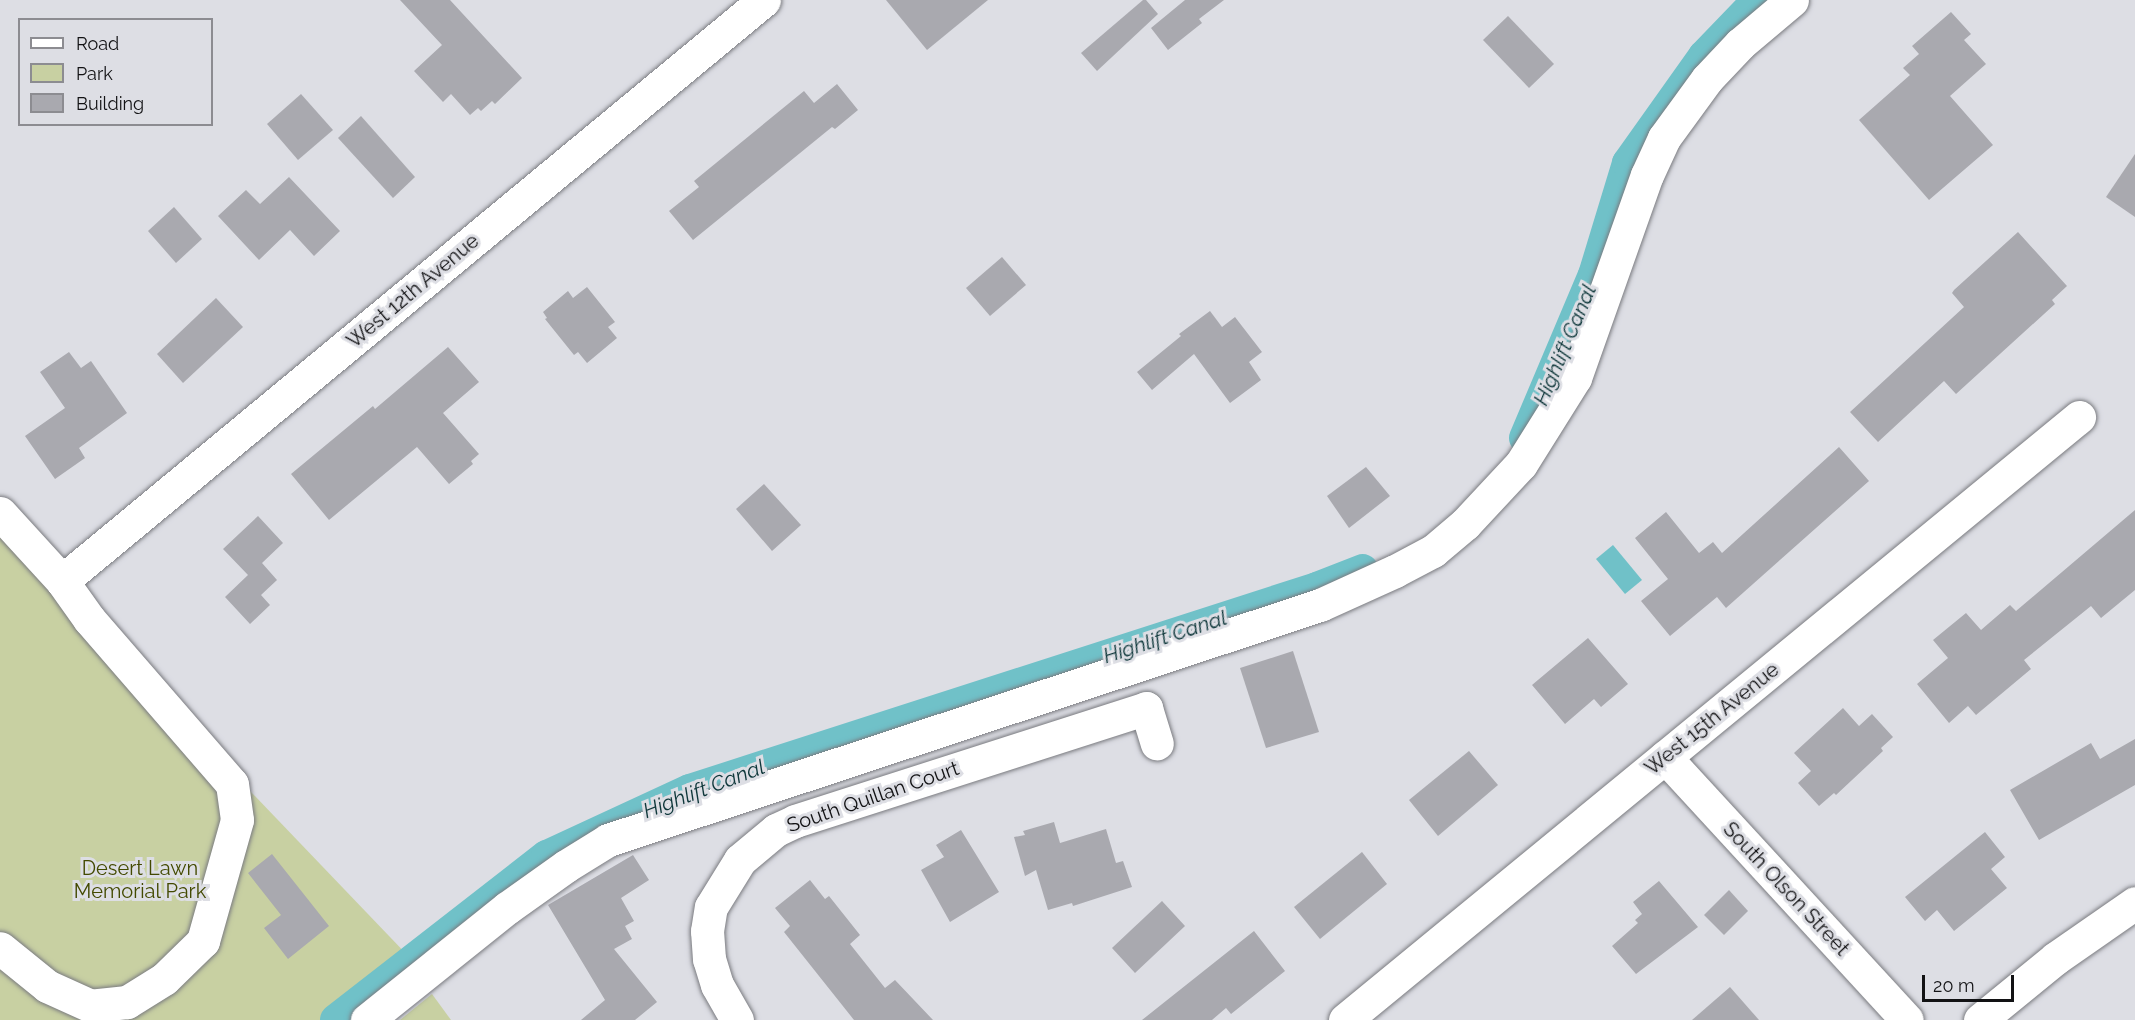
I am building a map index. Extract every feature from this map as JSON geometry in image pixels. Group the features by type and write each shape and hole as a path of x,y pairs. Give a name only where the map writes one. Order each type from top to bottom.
{"street":[{"name":"West 12th Avenue","path":"62,581 764,0"},
{"path":"367,1020 507,908 566,866 608,840 1320,605 1433,551 1465,524 1521,464 1575,378 1647,175 1664,138 1707,80 1740,44 1791,0"},
{"name":"West 15th Avenue","path":"1345,1020 2079,417"},
{"path":"0,513 62,581 89,619 232,784 237,820 203,941 164,979 127,1002 91,1006 47,986 0,948"},
{"name":"South Quillan Court","path":"736,1020 717,985 709,959 707,931 711,907 740,860 776,830 806,818 1146,708 1157,743"},
{"name":"South Olson Street","path":"1665,757 1907,1020"},
{"path":"1980,1020 2056,958 2135,903"}],"green space":[{"name":"Desert Lawn Memorial Park","path":"0,530 412,960 327,1020 0,1020"},
{"path":"432,994 451,1020 400,1020"}],"water":[{"path":"1613,545 1642,580 1625,594 1596,559"}],"building":[{"path":"400,0 450,0 522,78 495,104 492,101 481,111 478,108 470,115 451,94 443,102 414,71 442,45"},
{"path":"886,0 988,0 927,50"},
{"path":"1143,0 1146,0 1158,14 1097,71 1081,53"},
{"path":"1185,0 1224,0 1199,19 1202,23 1168,50 1151,28"},
{"path":"1951,12 1971,34 1964,40 1986,64 1950,96 1993,145 1929,200 1859,120 1910,75 1903,68 1919,54 1912,46"},
{"path":"1508,16 1554,64 1529,88 1483,40"},
{"path":"837,84 858,110 835,129 832,127 693,240 669,211 699,187 694,181 804,91 814,103"},
{"path":"301,94 333,130 298,160 267,124"},
{"path":"361,116 415,177 393,198 338,138"},
{"path":"2135,154 2135,217 2106,197"},
{"path":"289,177 340,231 314,256 290,230 259,260 218,216 246,190 260,204"},
{"path":"174,207 202,239 176,263 148,231"},
{"path":"2018,232 2067,286 2052,300 2055,304 1956,394 1944,381 1878,442 1850,412 1964,307 1952,293 1954,290"},
{"path":"1002,257 1026,285 990,316 966,288"},
{"path":"587,287 615,322 608,327 617,338 587,363 578,352 574,355 545,319 547,318 543,312 568,291 573,298"},
{"path":"216,298 243,327 183,383 157,354"},
{"path":"1210,311 1222,327 1235,317 1262,352 1249,362 1261,380 1230,403 1194,354 1152,390 1137,372 1181,336 1179,334"},
{"path":"448,347 479,382 443,413 479,454 471,461 473,464 449,484 417,447 329,520 291,474 373,406 375,409"},
{"path":"69,352 81,368 91,361 127,413 79,448 85,458 55,479 25,436 65,408 40,372"},
{"path":"1839,447 1869,481 1726,608 1717,597 1670,636 1641,601 1668,579 1635,538 1666,512 1699,553 1713,542 1722,553"},
{"path":"1366,467 1390,496 1349,528 1327,496"},
{"path":"764,484 801,525 772,551 736,509"},
{"path":"2135,510 2135,590 2101,618 2091,606 2024,660 2031,669 1976,715 1968,706 1949,723 1917,684 1948,658 1933,640 1966,613 1981,630 2010,605 2016,611"},
{"path":"258,516 283,543 262,563 277,580 261,595 270,605 250,624 225,597 248,575 223,549"},
{"path":"1588,638 1628,684 1601,707 1594,699 1565,724 1532,685"},
{"path":"1293,651 1319,732 1266,748 1240,668"},
{"path":"1843,708 1859,726 1872,714 1893,737 1881,748 1883,751 1836,795 1834,793 1819,806 1798,783 1811,771 1794,753"},
{"path":"2135,739 2135,785 2039,840 2010,790 2091,743 2100,759"},
{"path":"1469,751 1498,785 1438,836 1409,800"},
{"path":"1054,822 1060,843 1106,829 1116,863 1123,861 1132,887 1073,906 1072,903 1048,910 1036,870 1025,876 1014,837 1025,835 1023,831"},
{"path":"961,830 999,892 950,922 921,870 944,857 936,845"},
{"path":"1985,832 2005,857 1991,869 2007,888 1954,931 1937,910 1925,921 1905,897"},
{"path":"1362,852 1387,884 1320,939 1294,907"},
{"path":"272,854 329,926 288,959 264,928 281,915 248,873"},
{"path":"633,855 649,880 621,898 634,921 625,926 632,939 614,949 657,1002 635,1020 581,1020 605,1000 548,905"},
{"path":"810,880 825,899 829,896 860,935 850,944 885,988 895,980 933,1020 854,1020 784,932 790,926 775,908"},
{"path":"1659,881 1698,927 1636,974 1612,946 1638,923 1635,920 1642,914 1633,902"},
{"path":"1729,890 1748,911 1724,935 1704,915"},
{"path":"1162,901 1185,926 1135,973 1112,948"},
{"path":"1254,931 1285,971 1231,1014 1226,1008 1212,1020 1142,1020"},
{"path":"1730,987 1759,1020 1692,1020"}],"waterway":[{"name":"Highlift Canal","path":"1525,438 1594,275 1628,163 1704,56 1758,0"},
{"name":"Highlift Canal","path":"336,1020 547,856 690,790 1317,588 1363,570"}]}
